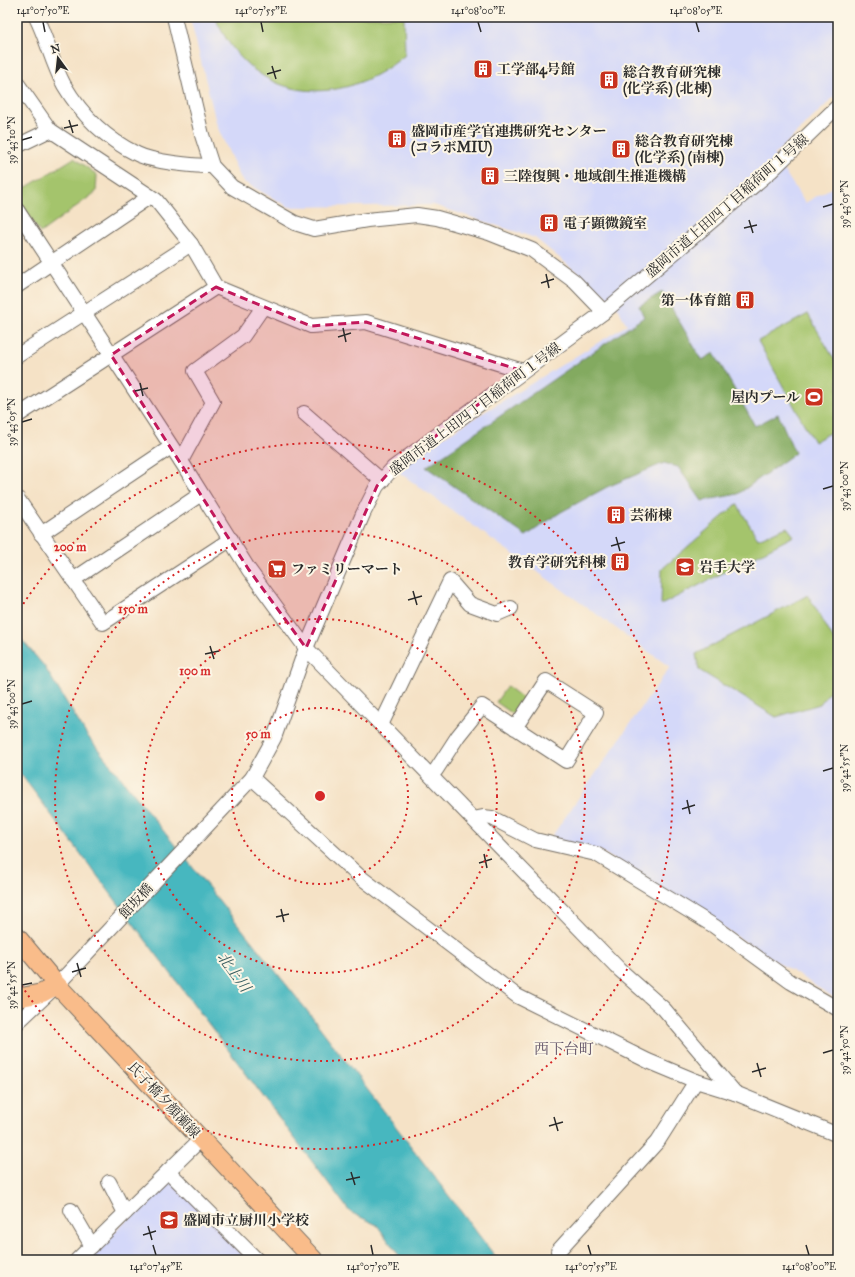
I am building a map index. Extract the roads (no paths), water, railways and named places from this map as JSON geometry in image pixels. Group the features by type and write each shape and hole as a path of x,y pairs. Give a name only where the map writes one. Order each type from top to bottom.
{"main road":[{"name":"氏子橋夕顔瀬線","path":"17,937 57,985 314,1260"},
{"path":"17,998 42,993 57,985"}],"street":[{"path":"36,17 55,66 65,86 80,108 104,134 138,154 190,166 212,166"},
{"path":"174,17 202,136 212,166 232,187 294,223 314,229 367,220 417,215 438,218 489,234 532,250 574,281 604,312"},
{"path":"17,83 50,130 156,200 191,244 216,287 311,326 366,322 523,371"},
{"name":"盛岡市道上田四丁目稲荷町１号線","path":"215,817 252,778 274,738 306,648 363,514 377,486 393,468 604,312 772,171 838,106"},
{"path":"17,146 50,130"},
{"path":"17,286 150,197"},
{"path":"18,213 181,461 249,570 306,648 620,970 664,1008 735,1093"},
{"path":"17,356 191,244"},
{"path":"17,416 216,287"},
{"path":"181,461 213,402 195,371 243,336 263,307"},
{"path":"304,413 382,481"},
{"path":"41,534 171,447"},
{"path":"73,580 201,494"},
{"path":"17,498 103,623 231,539"},
{"path":"381,725 450,581 470,604 497,614 511,608"},
{"path":"430,775 436,770 458,736 482,706 515,728 566,761 596,713 546,681 515,728"},
{"path":"252,778 359,876 518,996 648,1061 696,1081 735,1093 838,1135"},
{"name":"館坂橋","path":"17,1023 57,985 215,817"},
{"path":"474,819 483,817 492,818 536,840 596,854 714,926 791,982 838,1009"},
{"path":"558,1251 658,1142 696,1081"},
{"path":"78,1260 201,1139"},
{"path":"168,1171 257,1260"},
{"path":"109,1182 125,1213"},
{"path":"71,1210 92,1246"}],"water":[{"name":"北上川","path":"17,634 44,666 86,734 305,1008 498,1260 402,1260 377,1225 350,1212 17,769"}],"place":[{"name":"工学部4号館","path":"483,69"},
{"name":"総合教育研究棟 (化学系) (北棟)","path":"609,80"},
{"name":"盛岡市産学官連携研究センター (コラボMIU)","path":"397,139"},
{"name":"総合教育研究棟 (化学系) (南棟)","path":"621,149"},
{"name":"三陸復興・地域創生推進機構","path":"490,176"},
{"name":"電子顕微鏡室","path":"549,223"},
{"name":"第一体育館","path":"745,300"},
{"name":"屋内プール","path":"814,397"},
{"name":"芸術棟","path":"616,515"},
{"name":"教育学研究科棟","path":"620,562"},
{"name":"岩手大学","path":"685,567"},
{"name":"ファミリーマート","path":"277,569"},
{"name":"盛岡市立厨川小学校","path":"169,1220"}],"district":[{"name":"西下台町","path":"564,1049"}]}
